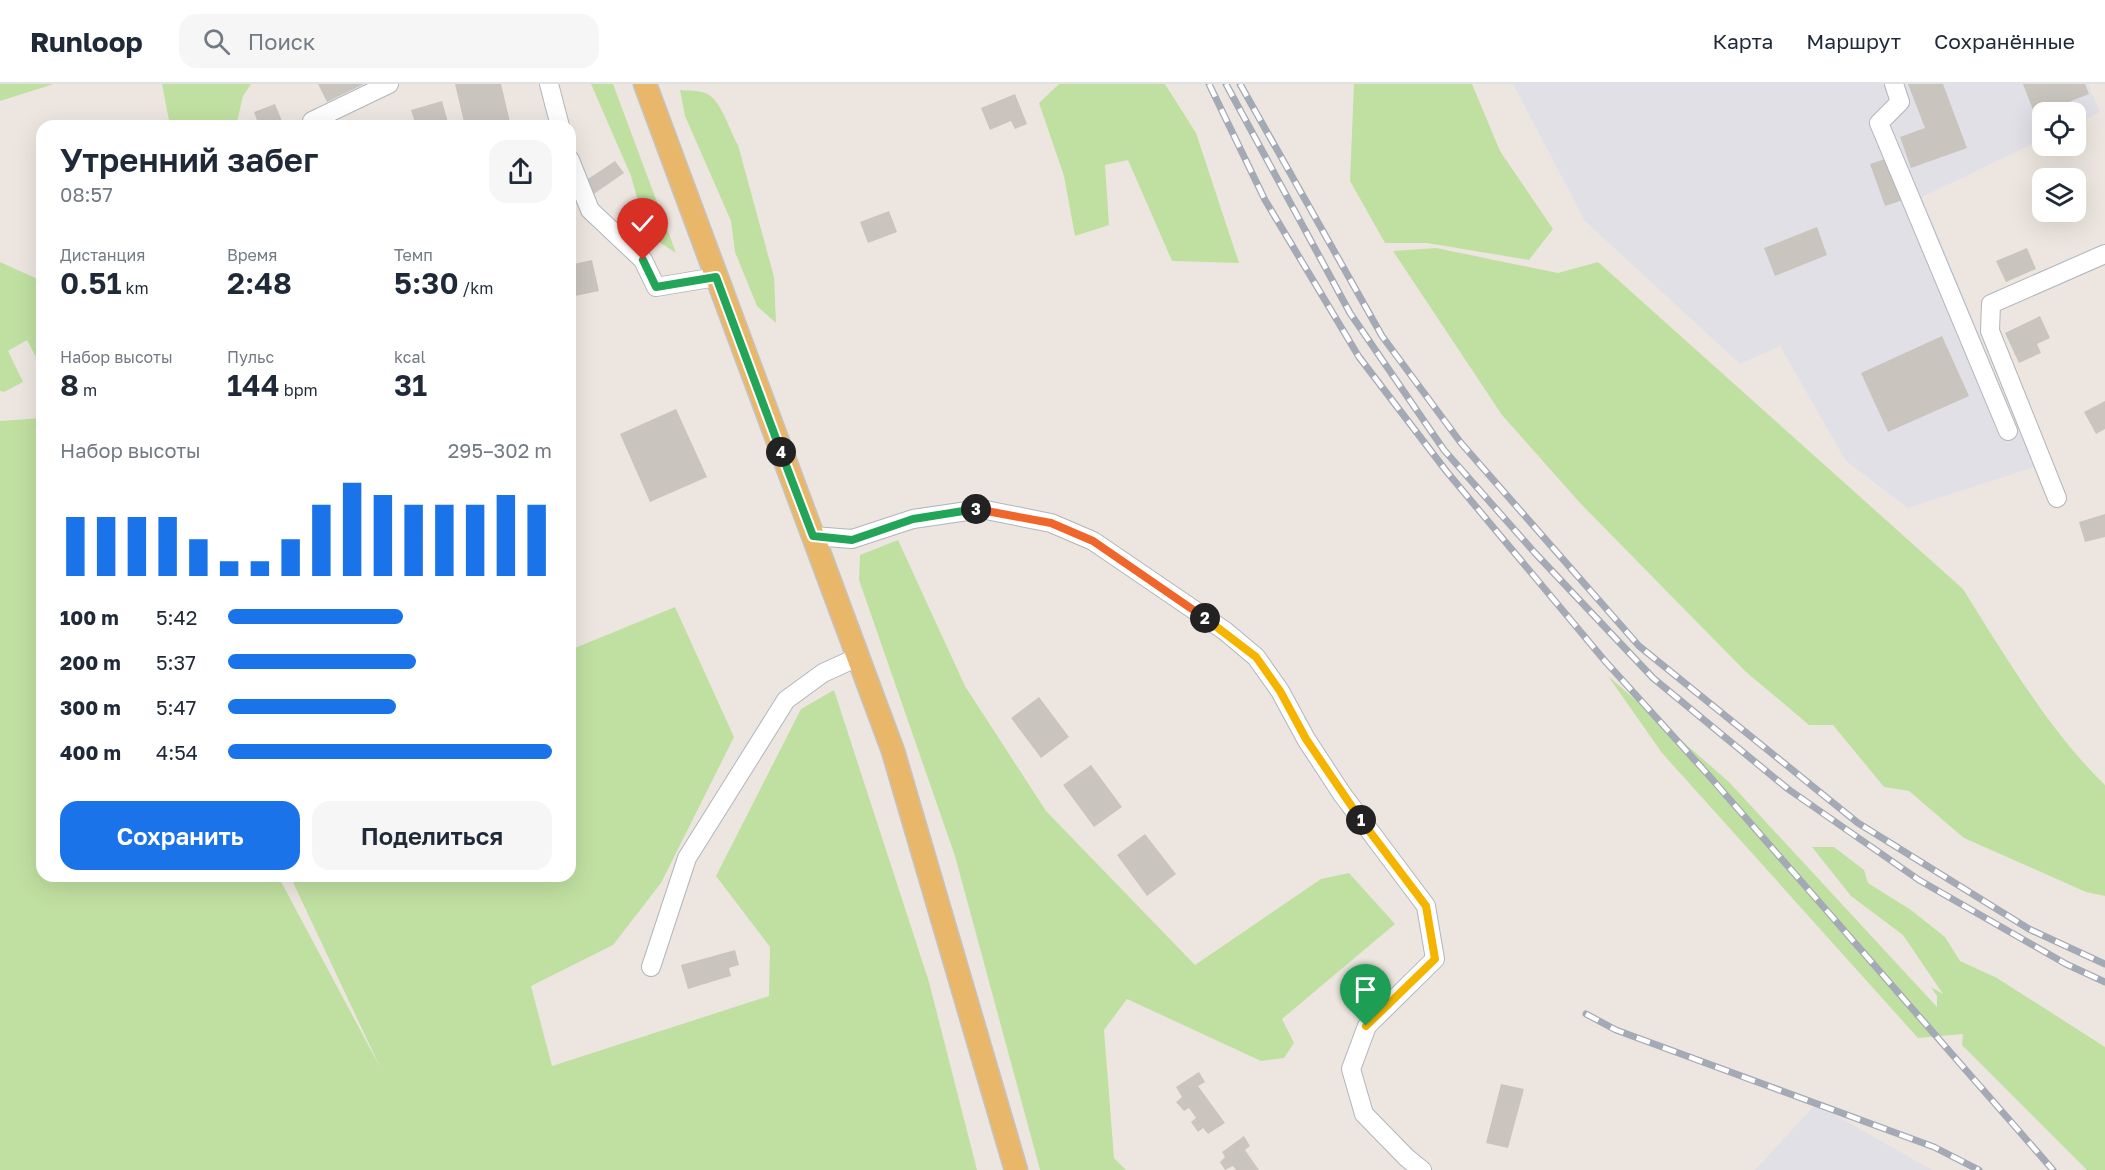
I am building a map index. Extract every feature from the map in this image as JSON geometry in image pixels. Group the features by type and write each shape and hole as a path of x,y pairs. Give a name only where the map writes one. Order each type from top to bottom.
{"main road":[{"path":"645,84 893,751 1016,1170"}],"street":[{"path":"314,120 389,84"},
{"path":"549,84 558,120"},
{"path":"1894,84 1900,102 1879,123 2008,431"},
{"path":"576,175 590,210 643,260 656,287 716,277"},
{"path":"2057,498 1990,331 1991,304 2105,254"},
{"path":"813,536 852,540 913,519 981,509 1051,523 1093,541 1224,631 1256,657 1280,691 1306,739 1342,794 1426,906 1435,959 1366,1026 1351,1069 1364,1114 1422,1170"},
{"path":"651,967 687,858 786,700 823,673 858,657"}],"shaded area":[{"path":"1513,84 2088,84 2100,112 2086,119 2086,102 2032,102 2032,144 1922,197 2034,467 1908,508 1846,461 1780,346 1740,364 1585,221"},
{"path":"1816,1104 1932,1170 1755,1170"}],"green space":[{"path":"0,84 54,84 0,101"},
{"path":"162,84 251,84 243,96 237,120 169,120"},
{"path":"591,84 613,84 676,253 647,234 631,176"},
{"path":"1059,84 1165,84 1196,133 1239,263 1172,261 1128,160 1105,165 1109,225 1075,236 1064,176 1039,103"},
{"path":"1354,84 1472,84 1500,151 1553,229 1529,260 1427,243 1385,243 1350,181"},
{"path":"680,90 699,91 711,96 720,108 738,145 774,277 776,323 757,306 735,252 731,221 685,116"},
{"path":"1436,248 1558,273 1598,262 1963,589 2047,717 2105,785 2105,896 2086,892 1964,838 1909,791 1884,787 1833,725 1809,725 1745,671 1580,503 1502,415 1393,251"},
{"path":"0,262 36,278 36,357 27,340 8,351 23,382 4,392 0,391"},
{"path":"36,418 36,882 281,882 380,1067 293,882 576,882 576,648 675,607 734,737 661,883 613,945 531,986 552,1066 769,996 770,947 716,876 801,709 834,690 929,982 977,1170 0,1170 0,421"},
{"path":"898,540 965,686 1046,811 1195,965 1321,879 1349,873 1395,924 1282,1019 1294,1043 1284,1058 1261,1061 1127,999 1104,1030 1114,1158 1126,1170 1040,1170 955,856 859,580 860,555"},
{"path":"1608,676 1729,782 1937,1007 1937,996 1931,987 1943,994 1903,935 1851,896 1812,847 1834,847 1864,870 1868,883 1911,910 1945,937 1960,961 1997,978 2105,1047 2105,1170 2087,1170 1962,1045 1963,1034 1918,1038 1662,753"}],"building":[{"path":"318,84 364,84 327,102"},
{"path":"455,84 501,84 510,120 464,120"},
{"path":"1908,84 1943,84 1967,148 1911,168 1900,137 1925,128"},
{"path":"2023,84 2085,84 2089,94 2068,102 2032,102 2032,107"},
{"path":"1015,94 1027,124 1015,129 1011,121 990,130 981,108"},
{"path":"442,101 447,120 414,120 411,110"},
{"path":"275,104 282,120 257,120 254,112"},
{"path":"1888,158 1903,200 1885,206 1870,164"},
{"path":"615,161 624,173 591,196 582,183"},
{"path":"889,211 897,232 868,243 860,222"},
{"path":"1817,227 1827,255 1775,276 1764,248"},
{"path":"2027,248 2036,269 2006,282 1996,261"},
{"path":"592,260 599,291 576,296 576,264"},
{"path":"2040,316 2050,338 2037,344 2041,353 2019,363 2005,333"},
{"path":"1942,336 1969,396 1888,432 1861,373"},
{"path":"2105,401 2105,429 2096,434 2084,412"},
{"path":"676,409 707,477 650,502 620,434"},
{"path":"2105,514 2105,537 2085,542 2079,522"},
{"path":"1039,697 1069,737 1041,758 1011,718"},
{"path":"1091,765 1122,807 1094,827 1063,785"},
{"path":"1145,834 1176,874 1147,896 1117,855"},
{"path":"735,950 739,965 729,968 731,976 688,989 681,965"},
{"path":"1199,1072 1205,1082 1198,1086 1225,1123 1208,1134 1203,1128 1198,1132 1191,1122 1196,1118 1189,1108 1184,1111 1176,1102 1182,1097 1176,1087"},
{"path":"1501,1084 1524,1089 1508,1148 1486,1143"},
{"path":"1244,1136 1250,1146 1245,1150 1259,1170 1236,1170 1233,1166 1225,1170 1220,1162 1225,1157 1222,1152"}],"railway":[{"path":"1209,84 1265,200 1359,357 1447,472 1605,661 1711,778 2053,1170"},
{"path":"1226,84 1350,313 1444,450 1535,553 1653,678 1788,789 1919,880 2066,964 2105,982"},
{"path":"1240,84 1382,336 1461,443 1639,646 1858,823 2029,929 2105,964"},
{"path":"1586,1014 1616,1030 1934,1147 1979,1170"}],"route":[{"path":"643,260 656,287 716,277 813,536 852,540 913,519 981,509 1051,523 1093,541 1224,631 1256,657 1280,691 1306,739 1342,794 1426,906 1435,959 1366,1026"}]}
